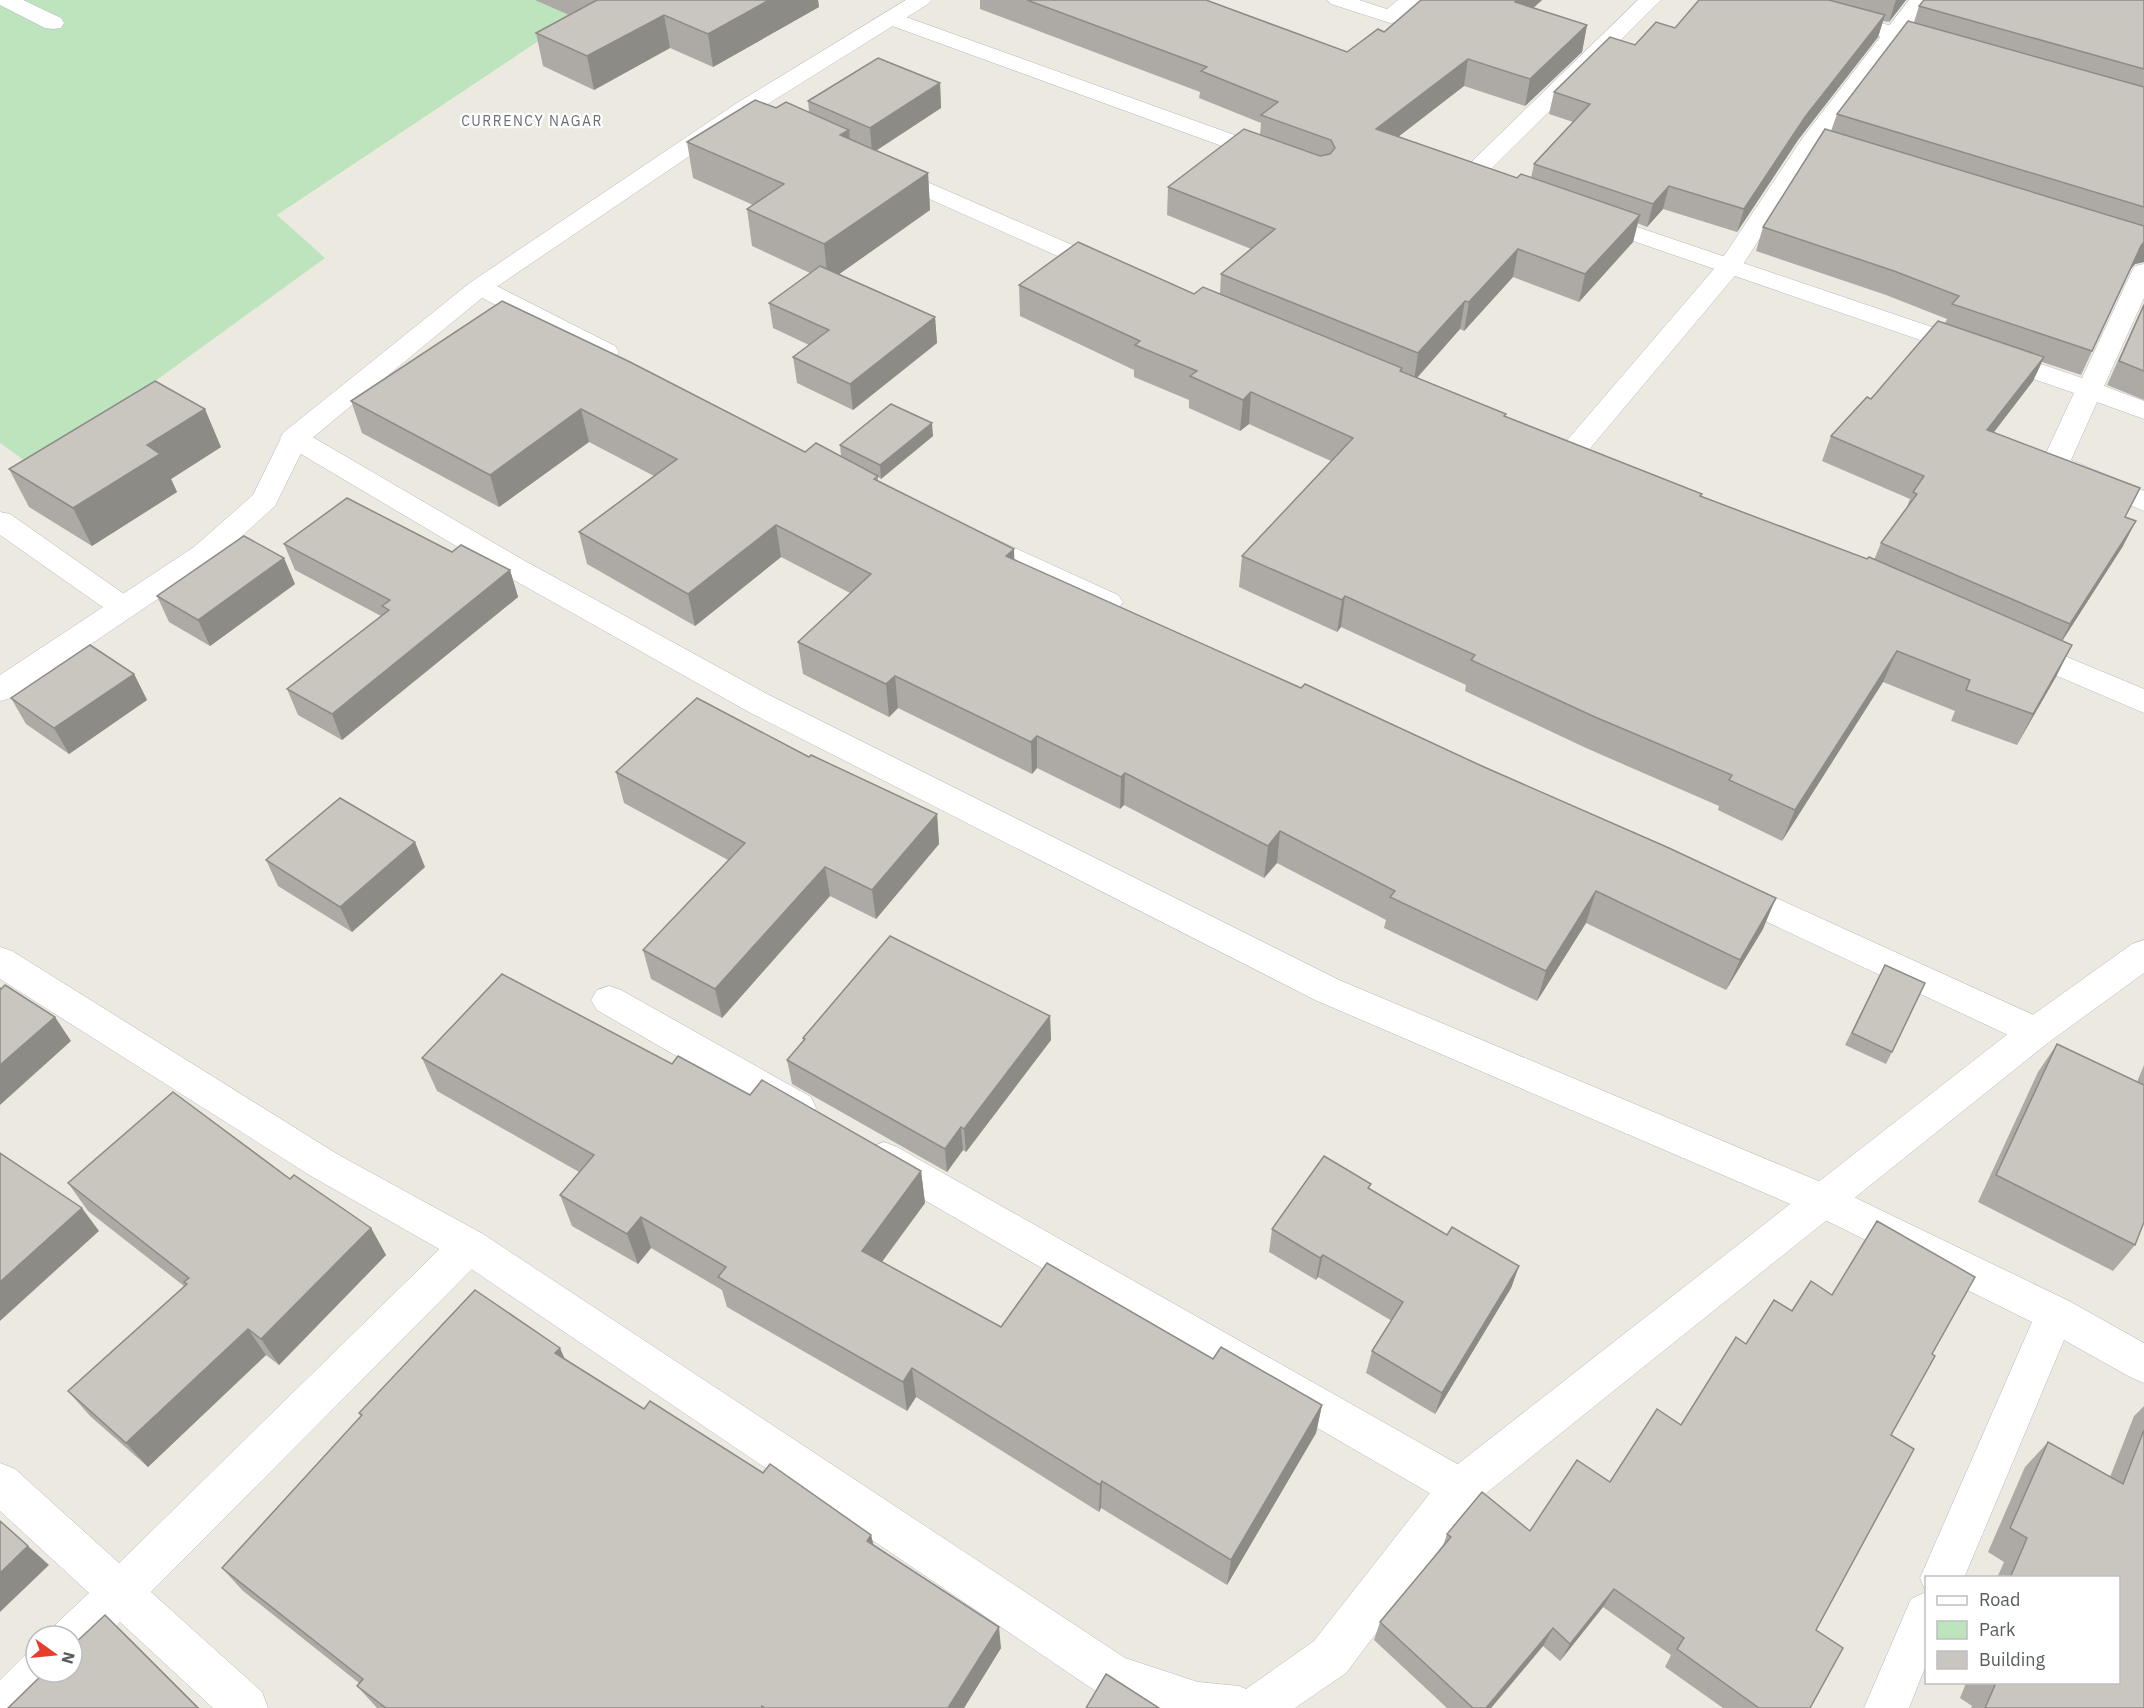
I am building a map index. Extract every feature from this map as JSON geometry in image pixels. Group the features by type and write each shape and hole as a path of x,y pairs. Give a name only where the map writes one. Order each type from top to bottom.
{"street":[{"path":"6,0 53,23"},
{"path":"0,690 204,554 265,500 294,438 480,287 756,113 921,0"},
{"path":"1338,0 1390,17 1411,0"},
{"path":"1526,196 1470,176 1650,0"},
{"path":"1778,0 1950,50"},
{"path":"1567,458 1729,267 1823,145 1893,34 1920,0"},
{"path":"892,18 1296,166"},
{"path":"865,162 1128,277"},
{"path":"1571,211 2089,389 2144,411"},
{"path":"2144,271 2055,464 2144,502"},
{"path":"480,287 628,363"},
{"path":"294,438 515,568 758,703 1327,990 1822,1200 2055,1314 2144,1364"},
{"path":"0,521 124,608"},
{"path":"945,525 998,552 1128,611"},
{"path":"2001,640 2144,702"},
{"path":"1701,876 2036,1032"},
{"path":"1257,1708 1330,1657 1460,1488 2036,1032 2144,954"},
{"path":"0,961 324,1165 469,1246 1113,1676 1198,1704 1239,1708"},
{"path":"609,1000 1460,1488"},
{"path":"84,1628 469,1246"},
{"path":"1943,1576 2055,1314"},
{"path":"0,1483 246,1708"},
{"path":"1886,1708 1925,1616"},
{"path":"4,1708 28,1684"}],"green space":[{"path":"0,0 600,0 277,215 325,258 35,468 0,443"}],"building":[{"path":"597,0 769,0 708,34 664,15 587,56 536,33"},
{"path":"1027,0 1206,0 1347,52 1378,29 1384,32 1421,0 1517,0 1515,2 1587,25 1530,79 1468,59 1376,129 1517,178 1521,174 1640,215 1585,274 1518,249 1469,302 1465,301 1418,353 1221,274 1275,229 1168,187 1244,129 1320,156 1330,154 1335,148 1331,140 1261,115 1278,102 1201,71 1207,67"},
{"path":"1699,0 1829,0 1885,15 1805,117 1744,209 1669,186 1653,204 1534,164 1590,104 1554,92 1610,37 1635,45 1656,22 1675,28"},
{"path":"1924,0 2144,0 2144,69 1919,6"},
{"path":"1908,21 2144,87 2144,207 1837,114"},
{"path":"878,58 940,83 870,128 808,101"},
{"path":"755,100 776,108 786,102 849,130 840,135 928,173 824,244 747,209 784,184 687,142"},
{"path":"1825,129 2144,226 2144,242 2092,351 1952,304 1959,296 1894,271 1763,227"},
{"path":"1078,242 1194,294 1203,287 1402,368 1400,371 1506,414 1504,416 1702,494 1700,496 1867,559 1869,557 2072,645 2033,714 1966,690 1970,680 1897,651 1795,810 1729,780 1732,775 1595,717 1471,660 1475,655 1345,596 1342,600 1242,556 1353,438 1251,392 1243,400 1190,376 1197,371 1135,345 1140,341 1019,285"},
{"path":"820,266 935,317 850,384 793,357 829,330 769,303"},
{"path":"502,301 630,362 805,452 816,443 878,476 874,479 1014,549 1006,556 1301,688 1305,684 1776,898 1740,960 1596,891 1546,971 1390,897 1395,891 1280,831 1268,846 1125,773 1121,777 1037,736 1031,742 895,676 886,684 798,642 871,574 776,525 688,594 579,532 677,459 581,409 490,475 351,401"},
{"path":"2144,305 2144,371 2119,361"},
{"path":"1938,321 2044,357 1987,430 2140,488 2125,517 2136,521 2070,624 1881,543 1917,494 1913,492 1924,476 1831,436 1867,397 1871,399"},
{"path":"155,381 205,409 147,445 160,454 73,508 9,469"},
{"path":"891,404 932,423 880,465 840,445"},
{"path":"347,498 452,552 461,545 510,570 332,714 287,689 389,610 382,606 390,600 284,544"},
{"path":"244,536 284,558 198,620 157,596"},
{"path":"90,645 134,674 54,728 11,698"},
{"path":"697,698 809,757 811,755 937,814 872,890 825,867 715,989 643,950 745,843 616,772"},
{"path":"340,798 415,842 340,907 266,860"},
{"path":"890,936 1050,1016 964,1129 961,1127 945,1149 787,1060"},
{"path":"1885,965 1925,983 1892,1052 1852,1033"},
{"path":"502,974 672,1064 678,1056 750,1095 762,1080 921,1171 862,1251 1001,1327 1047,1263 1213,1359 1221,1347 1322,1405 1231,1560 1102,1481 1100,1485 912,1368 903,1382 718,1277 726,1267 641,1217 627,1234 560,1195 594,1155 422,1058"},
{"path":"5,985 55,1017 0,1065 0,988"},
{"path":"2057,1044 2144,1085 2144,1222 2135,1245 1996,1175"},
{"path":"173,1092 290,1179 294,1175 371,1228 261,1339 248,1329 126,1443 68,1391 187,1284 184,1282 189,1278 68,1183"},
{"path":"0,1153 82,1208 0,1282"},
{"path":"1324,1156 1371,1184 1368,1188 1447,1235 1452,1227 1519,1266 1442,1393 1372,1351 1403,1302 1323,1255 1320,1258 1272,1229"},
{"path":"1877,1221 1975,1277 1932,1354 1935,1356 1891,1435 1914,1449 1816,1630 1843,1648 1810,1708 1759,1708 1677,1649 1684,1638 1614,1589 1570,1644 1553,1628 1486,1708 1473,1708 1380,1622 1451,1537 1447,1534 1482,1492 1530,1531 1577,1460 1610,1482 1657,1409 1681,1425 1736,1337 1746,1344 1774,1300 1792,1311 1811,1281 1832,1295"},
{"path":"475,1290 560,1348 555,1353 644,1409 650,1401 763,1473 770,1464 871,1535 867,1541 999,1627 948,1708 765,1708 762,1706 761,1708 386,1708 357,1686 363,1679 222,1568 362,1415 359,1413"},
{"path":"2144,1430 2144,1708 1985,1708 1994,1684 2120,1684 2120,1576 2011,1576 2027,1538 2010,1528 2048,1442 2123,1484"},
{"path":"0,1521 28,1546 0,1573"},
{"path":"105,1615 198,1708 8,1708 33,1684 84,1684 84,1635"},
{"path":"1106,1674 1159,1708 1086,1708"}],"district":[{"name":"CURRENCY NAGAR","path":"532,121"}]}
